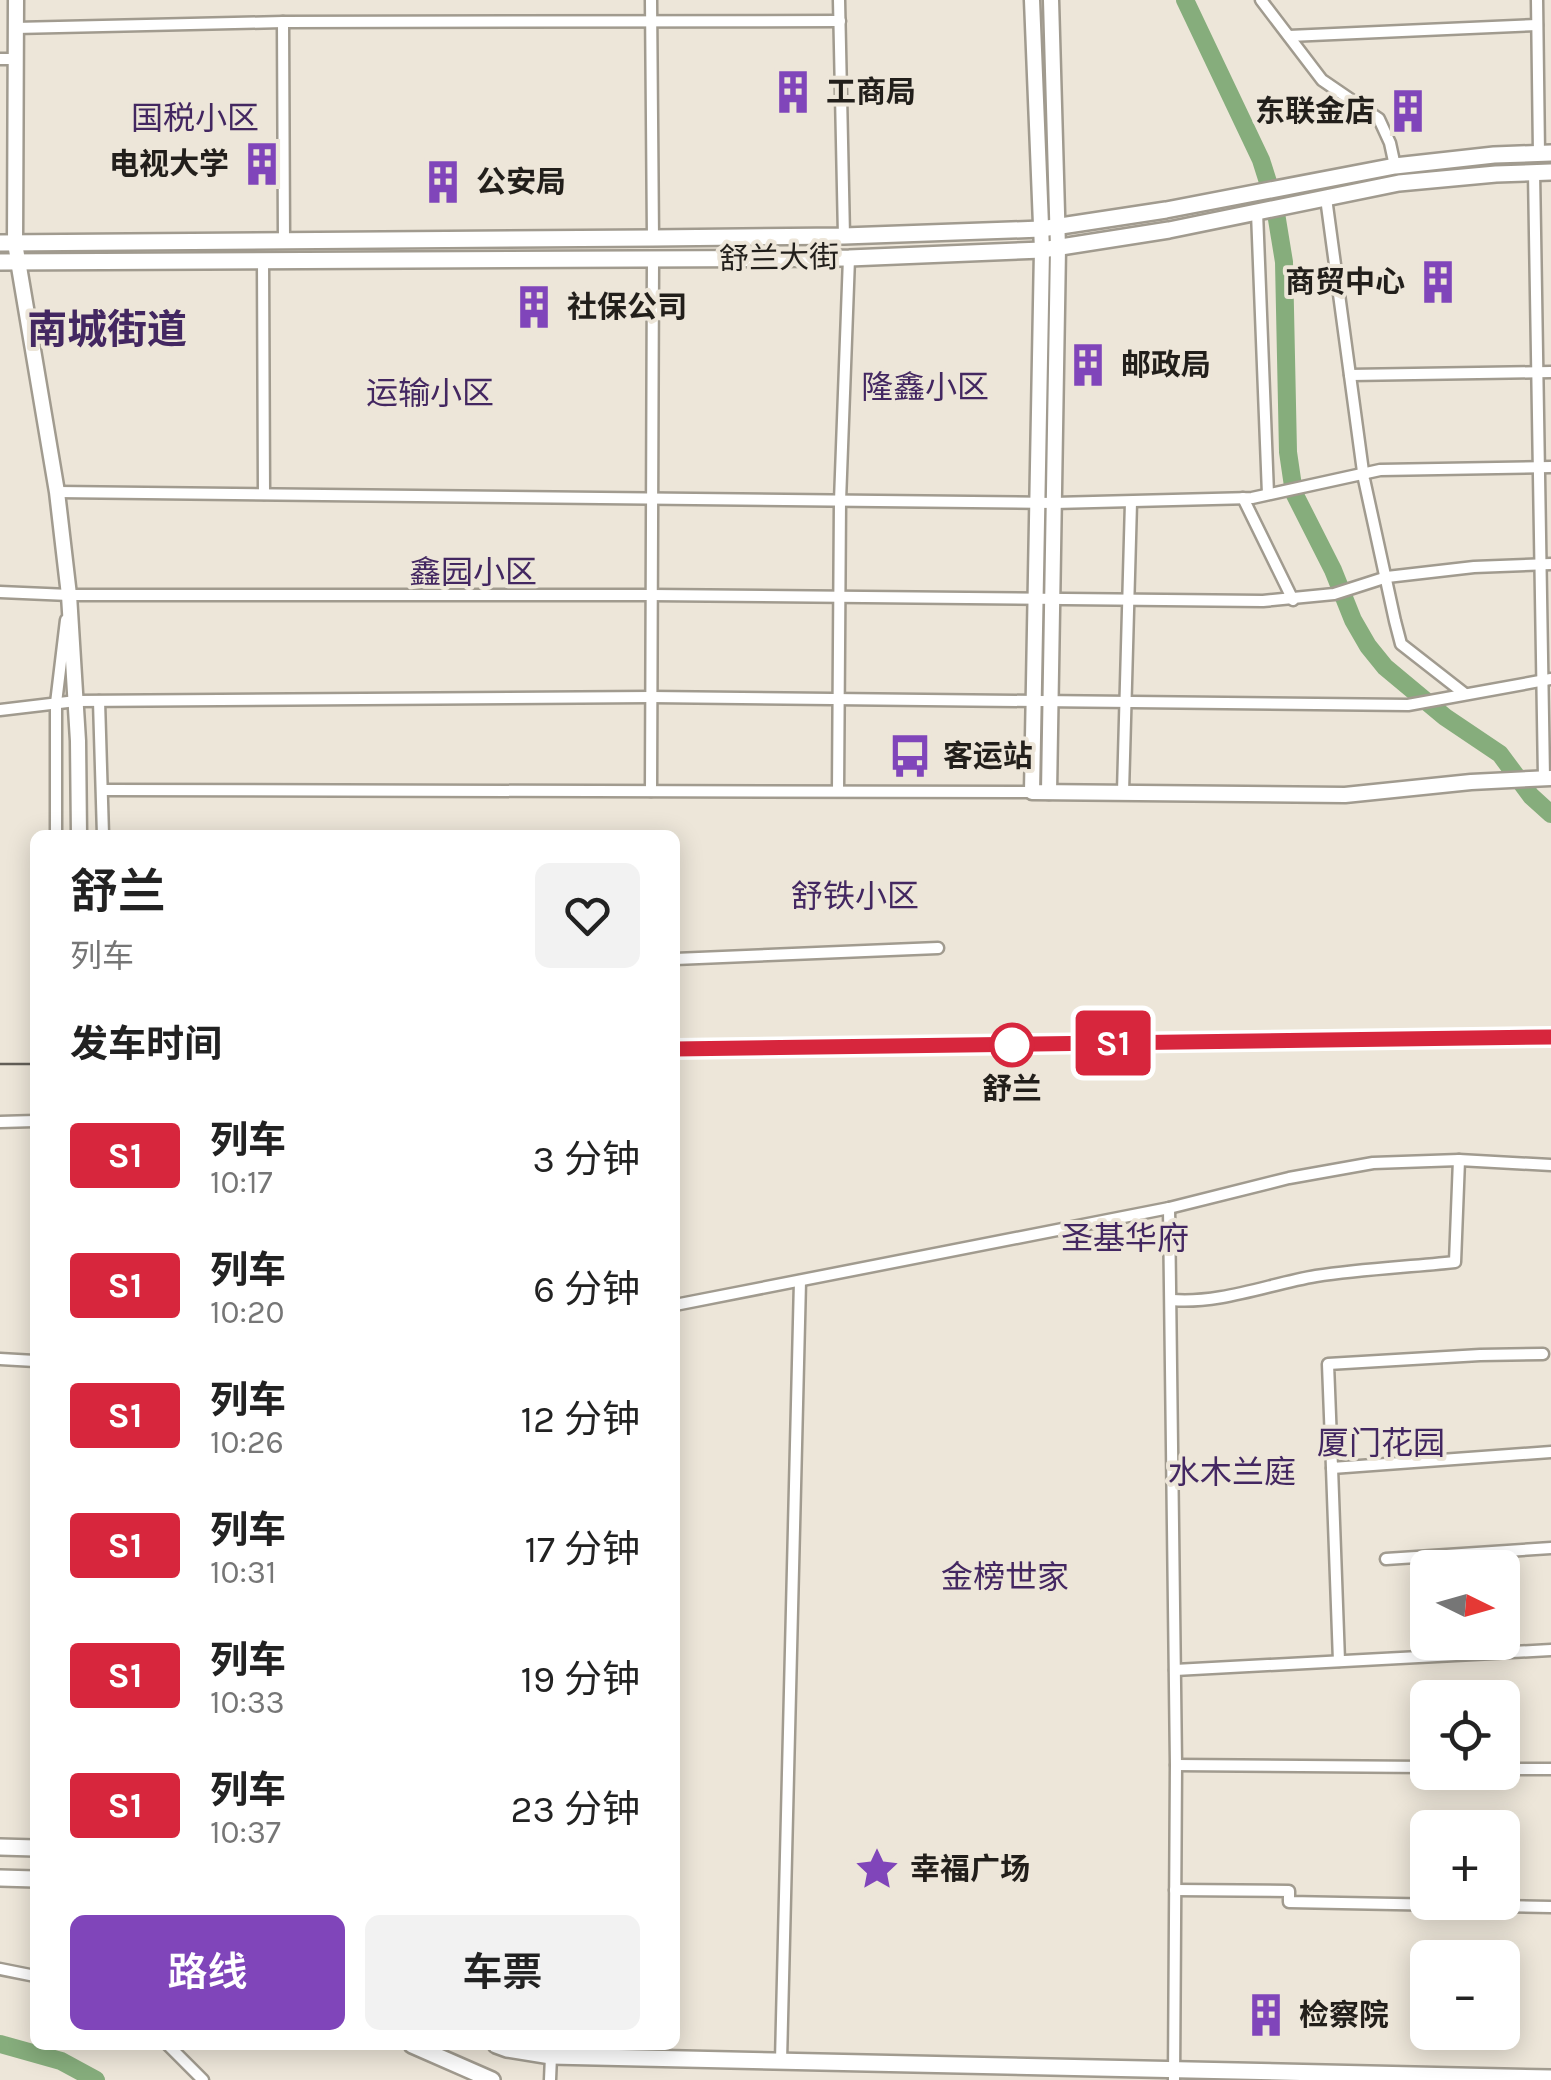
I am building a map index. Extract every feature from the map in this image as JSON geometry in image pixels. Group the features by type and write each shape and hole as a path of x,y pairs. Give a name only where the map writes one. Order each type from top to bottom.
{"main road":[{"name":"舒兰大街","path":"7,243 844,236 1049,228 1395,166 1545,153"},
{"name":"舒兰大街","path":"8,262 849,258 1050,249 1399,183 1542,172"},
{"path":"0,1848 30,1848"},
{"path":"0,1878 30,1879"},
{"path":"423,2050 492,2080"},
{"path":"521,2050 550,2056 1174,2075 1551,2078"}],"street":[{"path":"16,0 16,28 8,58 8,262 56,492 69,594 78,830"},
{"path":"651,0 653,238"},
{"path":"839,0 844,236"},
{"path":"1032,0 1050,249 1054,503 1049,792"},
{"path":"1049,228 1051,0"},
{"path":"1261,0 1322,80 1379,119 1395,166"},
{"path":"1536,0 1545,153"},
{"path":"16,28 284,22 840,21"},
{"path":"284,22 284,241"},
{"path":"1289,36 1537,25"},
{"path":"102,790 1345,795 1547,778 1545,467 1537,372 1542,172"},
{"path":"1318,200 1364,474 1401,644 1463,694"},
{"path":"1257,212 1270,494"},
{"path":"1032,792 1037,503 1050,249"},
{"path":"838,791 840,500 849,258"},
{"path":"651,791 653,259"},
{"path":"263,262 264,494"},
{"path":"1350,374 1551,372"},
{"path":"56,492 1131,502 1243,498 1380,470 1545,467"},
{"path":"1243,498 1293,600"},
{"path":"1123,792 1131,502"},
{"path":"0,592 1293,600 1334,594 1386,577 1546,564"},
{"path":"56,830 56,703 69,594"},
{"path":"0,710 76,701 652,697 1408,705 1546,679"},
{"path":"99,701 104,830"},
{"path":"680,959 938,948"},
{"path":"0,1122 30,1121"},
{"path":"680,1304 1170,1208 1288,1178 1373,1162 1458,1160 1551,1165"},
{"path":"1172,1300 1238,1294 1316,1276 1455,1262 1458,1160"},
{"path":"1170,1208 1176,1765 1174,2075"},
{"path":"781,2061 800,1280"},
{"path":"1340,1661 1328,1364 1544,1354"},
{"path":"0,1359 30,1360"},
{"path":"1332,1468 1551,1452"},
{"path":"1386,1559 1551,1548"},
{"path":"1175,1670 1551,1650"},
{"path":"1176,1765 1410,1767"},
{"path":"1520,1768 1551,1769"},
{"path":"1174,1890 1289,1891 1289,1902 1551,1907"},
{"path":"0,1969 30,1975"},
{"path":"173,2050 202,2080"},
{"path":"550,2056 550,2080"}],"waterway":[{"path":"1185,0 1261,160 1274,201 1284,262 1288,452 1294,493 1368,646 1385,667 1445,717 1500,754 1531,796 1551,814"},
{"path":"0,2044 61,2061 96,2080"}],"railway":[{"path":"680,1049 1551,1037"},
{"path":"0,1064 30,1064"}],"train":[{"name":"S1","path":"680,1049 1551,1037"}],"place":[{"name":"工商局","path":"793,92"},
{"name":"东联金店","path":"1408,111"},
{"name":"电视大学","path":"262,164"},
{"name":"公安局","path":"443,182"},
{"name":"商贸中心","path":"1438,282"},
{"name":"社保公司","path":"534,307"},
{"name":"邮政局","path":"1088,365"},
{"name":"客运站","path":"910,756"},
{"name":"舒兰","path":"1012,1045"},
{"name":"幸福广场","path":"877,1869"},
{"name":"检察院","path":"1266,2015"}],"district":[{"name":"国税小区","path":"195,118"},
{"name":"南城街道","path":"107,329"},
{"name":"隆鑫小区","path":"925,387"},
{"name":"运输小区","path":"430,393"},
{"name":"鑫园小区","path":"473,572"},
{"name":"舒铁小区","path":"855,896"},
{"name":"圣基华府","path":"1125,1238"},
{"name":"厦门花园","path":"1381,1443"},
{"name":"水木兰庭","path":"1232,1472"},
{"name":"金榜世家","path":"1005,1577"}]}
